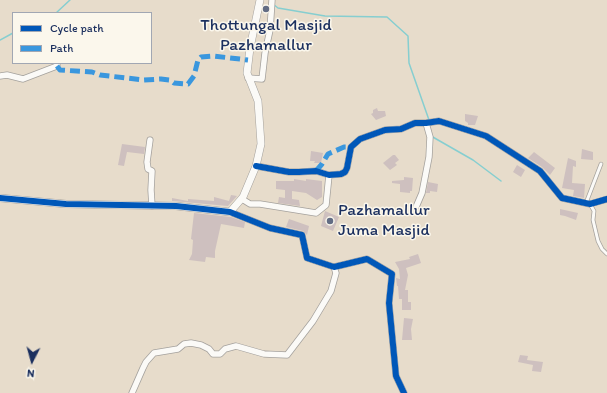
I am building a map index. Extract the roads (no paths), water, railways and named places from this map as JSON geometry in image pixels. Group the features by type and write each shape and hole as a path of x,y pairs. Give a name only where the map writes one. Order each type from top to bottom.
{"street":[{"path":"230,212 242,199 256,166 261,144 258,101 247,73 250,48 260,0"},
{"path":"248,78 262,79 265,53 270,30 272,0"},
{"path":"0,76 8,75 23,79 57,66 57,64"},
{"path":"256,166 300,172 316,170 329,175 341,174 345,172 349,161 351,147 367,136 385,130 401,129 415,123 439,121 486,136 540,171 562,198 588,204 607,198"},
{"path":"416,207 422,193 429,157 430,137 428,123"},
{"path":"150,140 148,169 152,171 152,206"},
{"path":"242,199 250,204 260,204 316,213 326,205 329,175"},
{"path":"0,198 66,204 176,206 230,212 270,228 302,235 308,258 334,267 367,259 392,274 389,304 396,376 404,393"},
{"path":"132,393 146,362 154,353 178,349 184,344 191,343 201,345 209,349 214,354 220,354 225,349 236,346 264,354 287,354 313,321 331,291 336,273 334,267"}],"lane":[{"path":"601,164 588,204 594,211 593,220 598,241 602,250 607,254"}],"waterway":[{"path":"57,12 70,0"},
{"path":"273,4 278,8 325,16 387,17 408,36 409,63 429,120"},
{"path":"0,40 12,34"},
{"path":"431,136 473,160 501,181"}],"place":[{"name":"Thottungal Masjid Pazhamallur","path":"266,9"},
{"name":"Pazhamallur Juma Masjid","path":"330,221"}]}
